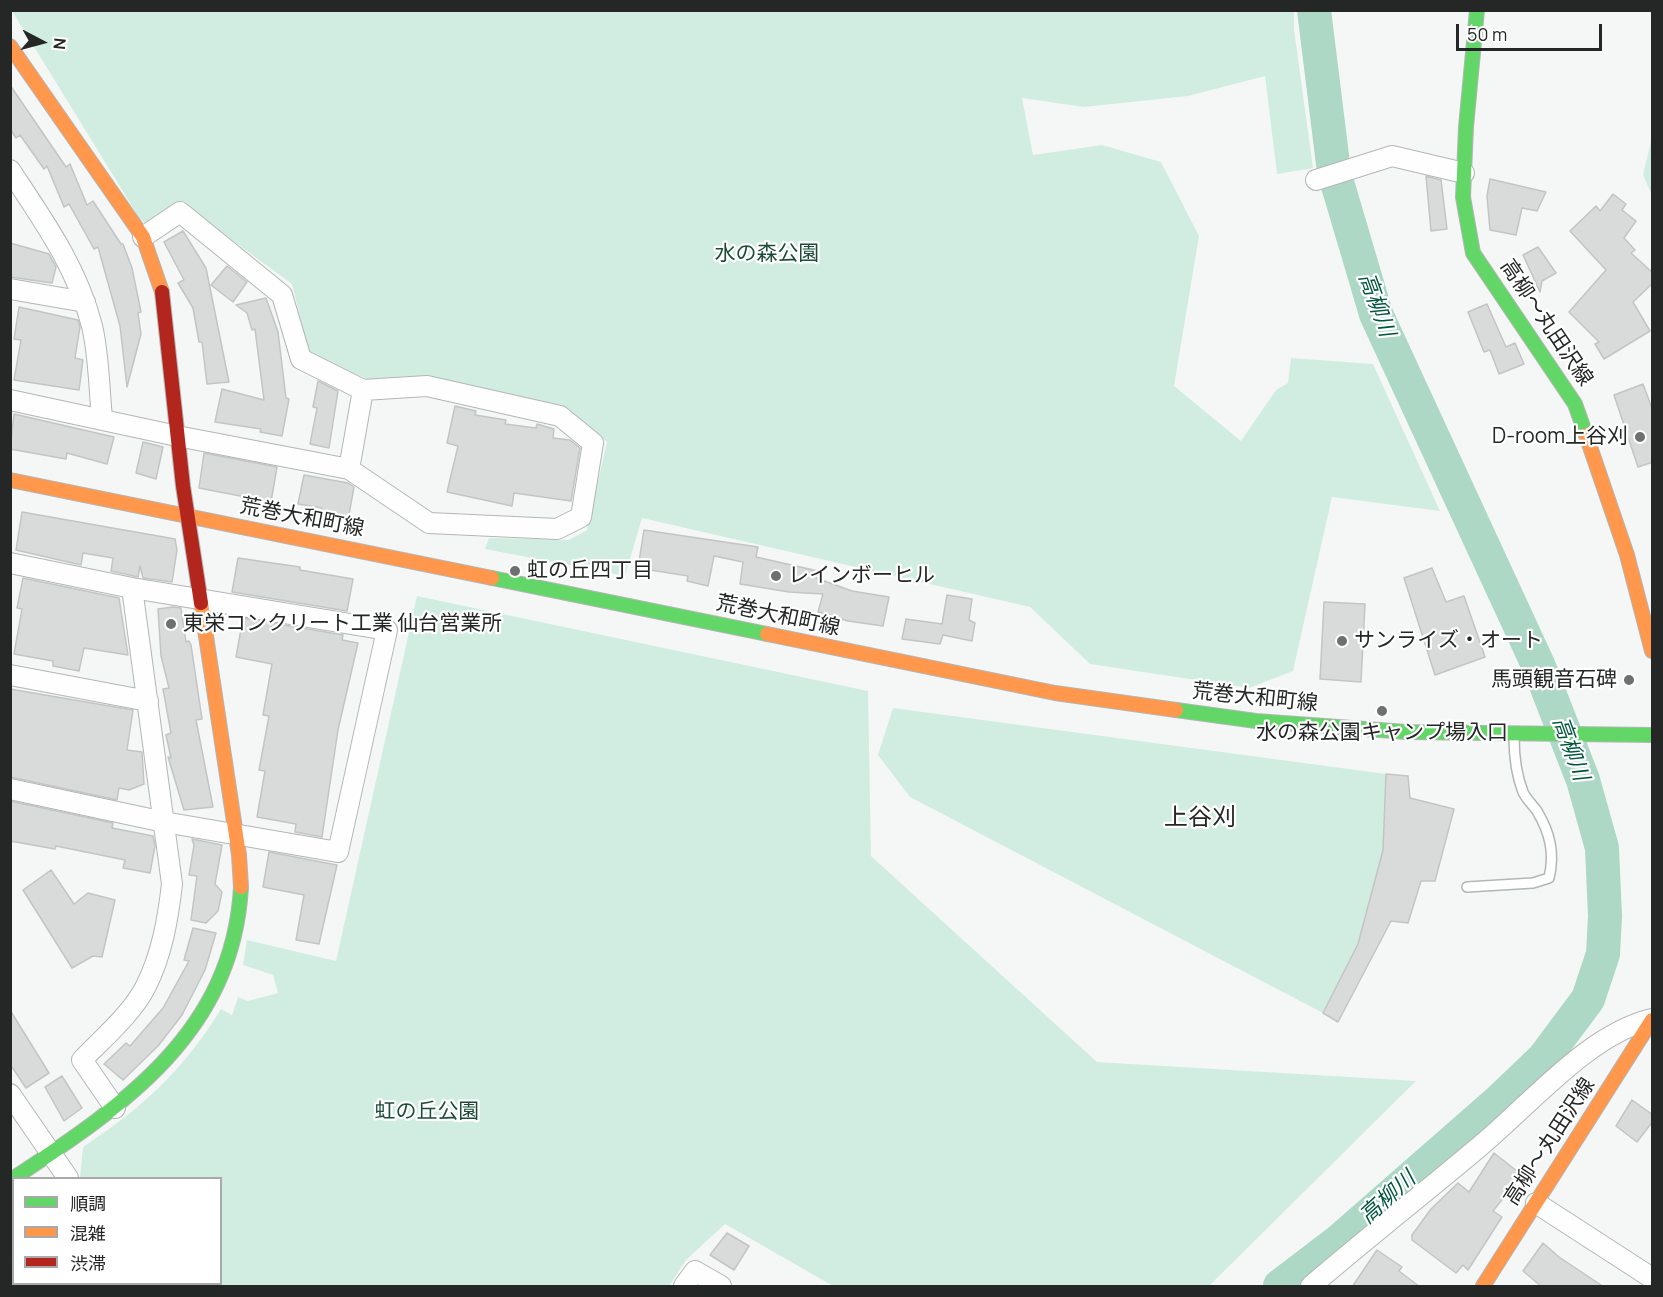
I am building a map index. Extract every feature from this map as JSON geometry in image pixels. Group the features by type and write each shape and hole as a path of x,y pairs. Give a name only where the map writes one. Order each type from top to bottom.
{"street":[{"name":"高柳～丸田沢線","path":"1477,10 1463,197 1473,253 1575,404 1627,555 1653,651"},
{"path":"10,46 143,237 162,288 187,516 235,833 242,859 235,938 225,971 196,1024 154,1075 115,1108 16,1177"},
{"path":"1316,180 1392,156 1464,174"},
{"path":"10,170 63,250 85,302 93,329 102,418"},
{"path":"10,400 177,436 349,469 429,523 557,529 581,517 593,443 560,416 427,386 363,390 301,359 282,295 180,212 143,237"},
{"path":"10,289 85,302"},
{"path":"349,469 363,390"},
{"name":"荒巻大和町線","path":"10,480 1055,693 1256,721 1407,732 1545,736 1653,735"},
{"path":"10,563 132,588 387,630 338,852 164,822 10,789"},
{"path":"115,1108 82,1060 115,1026 145,988 166,933 172,884 132,588"},
{"path":"10,675 148,701"},
{"name":"高柳～丸田沢線","path":"1483,1287 1653,1020"},
{"path":"1311,1287 1480,1147 1590,1050 1630,1024 1653,1020"},
{"path":"11,1096 67,1177"},
{"path":"1536,1203 1653,1278"},
{"path":"684,1287 695,1271 721,1287"},
{"path":"10,1282 13,1287"}],"lane":[{"path":"1467,887 1533,883 1549,878 1552,844 1546,828 1524,794 1514,763 1514,735"}],"green space":[{"name":"水の森公園","path":"12,11 1294,11 1294,29 1313,168 1277,174 1265,76 1188,96 1084,107 1022,98 1033,155 1102,145 1161,162 1199,236 1174,386 1241,441 1276,390 1288,383 1291,358 1373,364 1440,511 1332,497 1293,671 1249,688 1090,664 1030,607 642,518 625,576 485,549 489,538 569,540 587,530 607,442 563,407 430,377 369,380 309,353 292,284 180,202 151,222 145,223 140,219"},
{"path":"1652,137 1652,195 1643,175"},
{"name":"虹の丘公園","path":"417,596 868,691 871,856 1097,1062 1416,1081 1209,1286 833,1286 725,1224 686,1260 669,1286 152,1286 222,1285 222,1177 80,1177 83,1147 160,1087 191,1052 221,1009 232,1015 238,997 248,1001 278,993 273,975 243,965 247,940 336,961"},
{"path":"893,708 1386,774 1384,845 1358,944 1323,1013 910,797 878,755"}],"building":[{"path":"10,85 66,167 70,164 87,205 93,201 123,244 132,268 141,312 138,313 141,334 127,387 120,326 98,247 94,249 69,204 64,207 47,166 44,169 20,135 16,138 10,129"},
{"path":"1426,176 1441,180 1447,229 1431,231"},
{"path":"1490,179 1546,192 1537,211 1522,208 1516,235 1490,230 1487,196"},
{"path":"1613,194 1626,204 1622,210 1636,221 1624,238 1635,250 1631,253 1653,273 1653,283 1633,302 1650,331 1604,359 1595,344 1599,342 1569,312 1606,270 1570,231 1596,206 1600,211"},
{"path":"183,231 206,268 229,382 207,384 202,342 199,342 193,308 178,283 184,280 164,242"},
{"path":"10,243 49,254 56,267 52,283 10,277"},
{"path":"1538,247 1556,273 1542,281 1540,292 1523,255"},
{"path":"227,266 247,282 233,302 211,285"},
{"path":"266,298 278,332 286,398 289,399 282,436 260,432 261,429 215,422 222,389 264,400 255,329 252,330 247,313 236,305"},
{"path":"1487,304 1506,347 1515,343 1524,364 1499,374 1490,350 1484,352 1468,312"},
{"path":"19,307 78,320 80,327 75,358 83,360 79,390 14,380 21,340 14,339"},
{"path":"318,381 338,391 329,448 310,444 317,408 313,407"},
{"name":"D-room上谷刈","path":"1643,384 1653,411 1653,462 1638,467 1614,395"},
{"path":"455,406 476,411 475,415 506,420 505,424 536,428 537,424 554,429 553,438 570,440 580,448 571,501 514,493 512,506 447,492 458,446 447,443"},
{"path":"14,414 114,437 107,464 67,453 66,459 10,449"},
{"path":"143,442 163,447 156,479 136,473"},
{"path":"204,453 277,467 271,502 199,488"},
{"path":"304,475 348,483 354,487 348,520 321,515 322,508 298,504"},
{"path":"22,512 175,539 177,550 172,582 143,578 140,566 138,577 111,571 113,558 83,553 81,565 16,550"},
{"path":"644,530 758,547 756,557 818,571 816,578 852,591 889,597 883,626 848,621 818,612 823,594 789,592 740,584 743,562 714,556 708,586 687,581 688,576 638,568"},
{"path":"238,558 300,567 300,570 353,579 347,611 232,592"},
{"path":"1432,568 1446,602 1464,596 1485,657 1435,675 1404,578"},
{"path":"23,578 119,598 128,655 84,648 79,671 53,666 53,661 14,654 22,609 17,608"},
{"path":"947,595 972,599 969,620 975,623 972,641 943,635 940,644 902,639 906,619 942,624"},
{"path":"1324,602 1365,604 1361,682 1320,679"},
{"path":"181,608 186,642 189,641 191,645 202,719 196,720 213,807 184,810 168,757 171,758 166,735 171,733 163,689 169,688 161,656 158,609"},
{"path":"243,618 343,635 342,640 358,643 338,730 322,837 295,832 296,824 257,817 265,771 259,770 269,716 263,715 272,664 236,657"},
{"path":"10,689 133,710 127,750 142,752 144,784 129,790 119,788 117,800 10,777"},
{"path":"1386,774 1408,776 1410,798 1454,809 1435,881 1421,881 1408,923 1391,921 1338,1022 1323,1013 1358,944 1383,850"},
{"path":"10,801 113,823 112,828 153,836 155,846 150,873 123,868 125,860 56,846 55,849 10,841"},
{"path":"192,839 222,845 215,884 222,892 218,911 206,923 191,920 197,876 189,875 194,845"},
{"path":"269,852 337,865 319,944 296,940 304,895 263,887"},
{"path":"51,870 74,904 88,893 115,900 102,957 93,956 72,968 23,890"},
{"path":"193,928 216,933 205,970 182,1015 158,1046 123,1080 104,1064 126,1043 130,1046 163,1008 189,961 184,960"},
{"path":"10,1010 49,1073 26,1088 10,1064"},
{"path":"62,1076 82,1108 64,1121 45,1087"},
{"path":"1632,1100 1653,1115 1653,1121 1637,1142 1616,1126"},
{"path":"1494,1153 1522,1175 1493,1211 1502,1217 1468,1270 1463,1265 1456,1273 1412,1240 1412,1235 1431,1209 1458,1183 1469,1192"},
{"path":"727,1233 749,1246 734,1270 710,1255"},
{"path":"1543,1243 1559,1257 1604,1287 1542,1287 1523,1271"},
{"path":"1377,1250 1402,1267 1399,1271 1420,1287 1352,1287"}],"waterway":[{"name":"高柳川","path":"1280,1286 1339,1241 1499,1101 1544,1058 1588,999 1603,954 1605,916 1602,848 1583,780 1539,667 1376,314 1334,172 1314,10"}],"traffic: fast":[{"path":"1477,10 1466,127 1463,197 1473,253 1575,404 1586,435"},
{"path":"492,578 767,634"},
{"path":"1176,710 1256,721 1407,732 1652,735"},
{"path":"15,1177 95,1122 132,1092 166,1060 195,1024 218,983 233,938 241,887"}],"traffic: slow":[{"path":"10,46 143,237 162,292"},
{"path":"1586,435 1627,555 1652,651"},
{"path":"10,480 492,578"},
{"path":"201,603 239,855 241,887"},
{"path":"767,634 1055,693 1176,710"},
{"path":"1483,1286 1652,1020"}],"traffic: jam":[{"path":"162,292 183,486 201,603"}],"place":[{"name":"D-room上谷刈","path":"1640,437"},
{"name":"虹の丘四丁目","path":"515,571"},
{"name":"レインボーヒル","path":"776,576"},
{"name":"東栄コンクリート工業 仙台営業所","path":"171,624"},
{"name":"サンライズ・オート","path":"1342,641"},
{"name":"馬頭観音石碑","path":"1629,680"},
{"name":"水の森公園キャンプ場入口","path":"1382,711"}],"district":[{"name":"上谷刈","path":"1200,818"}]}
